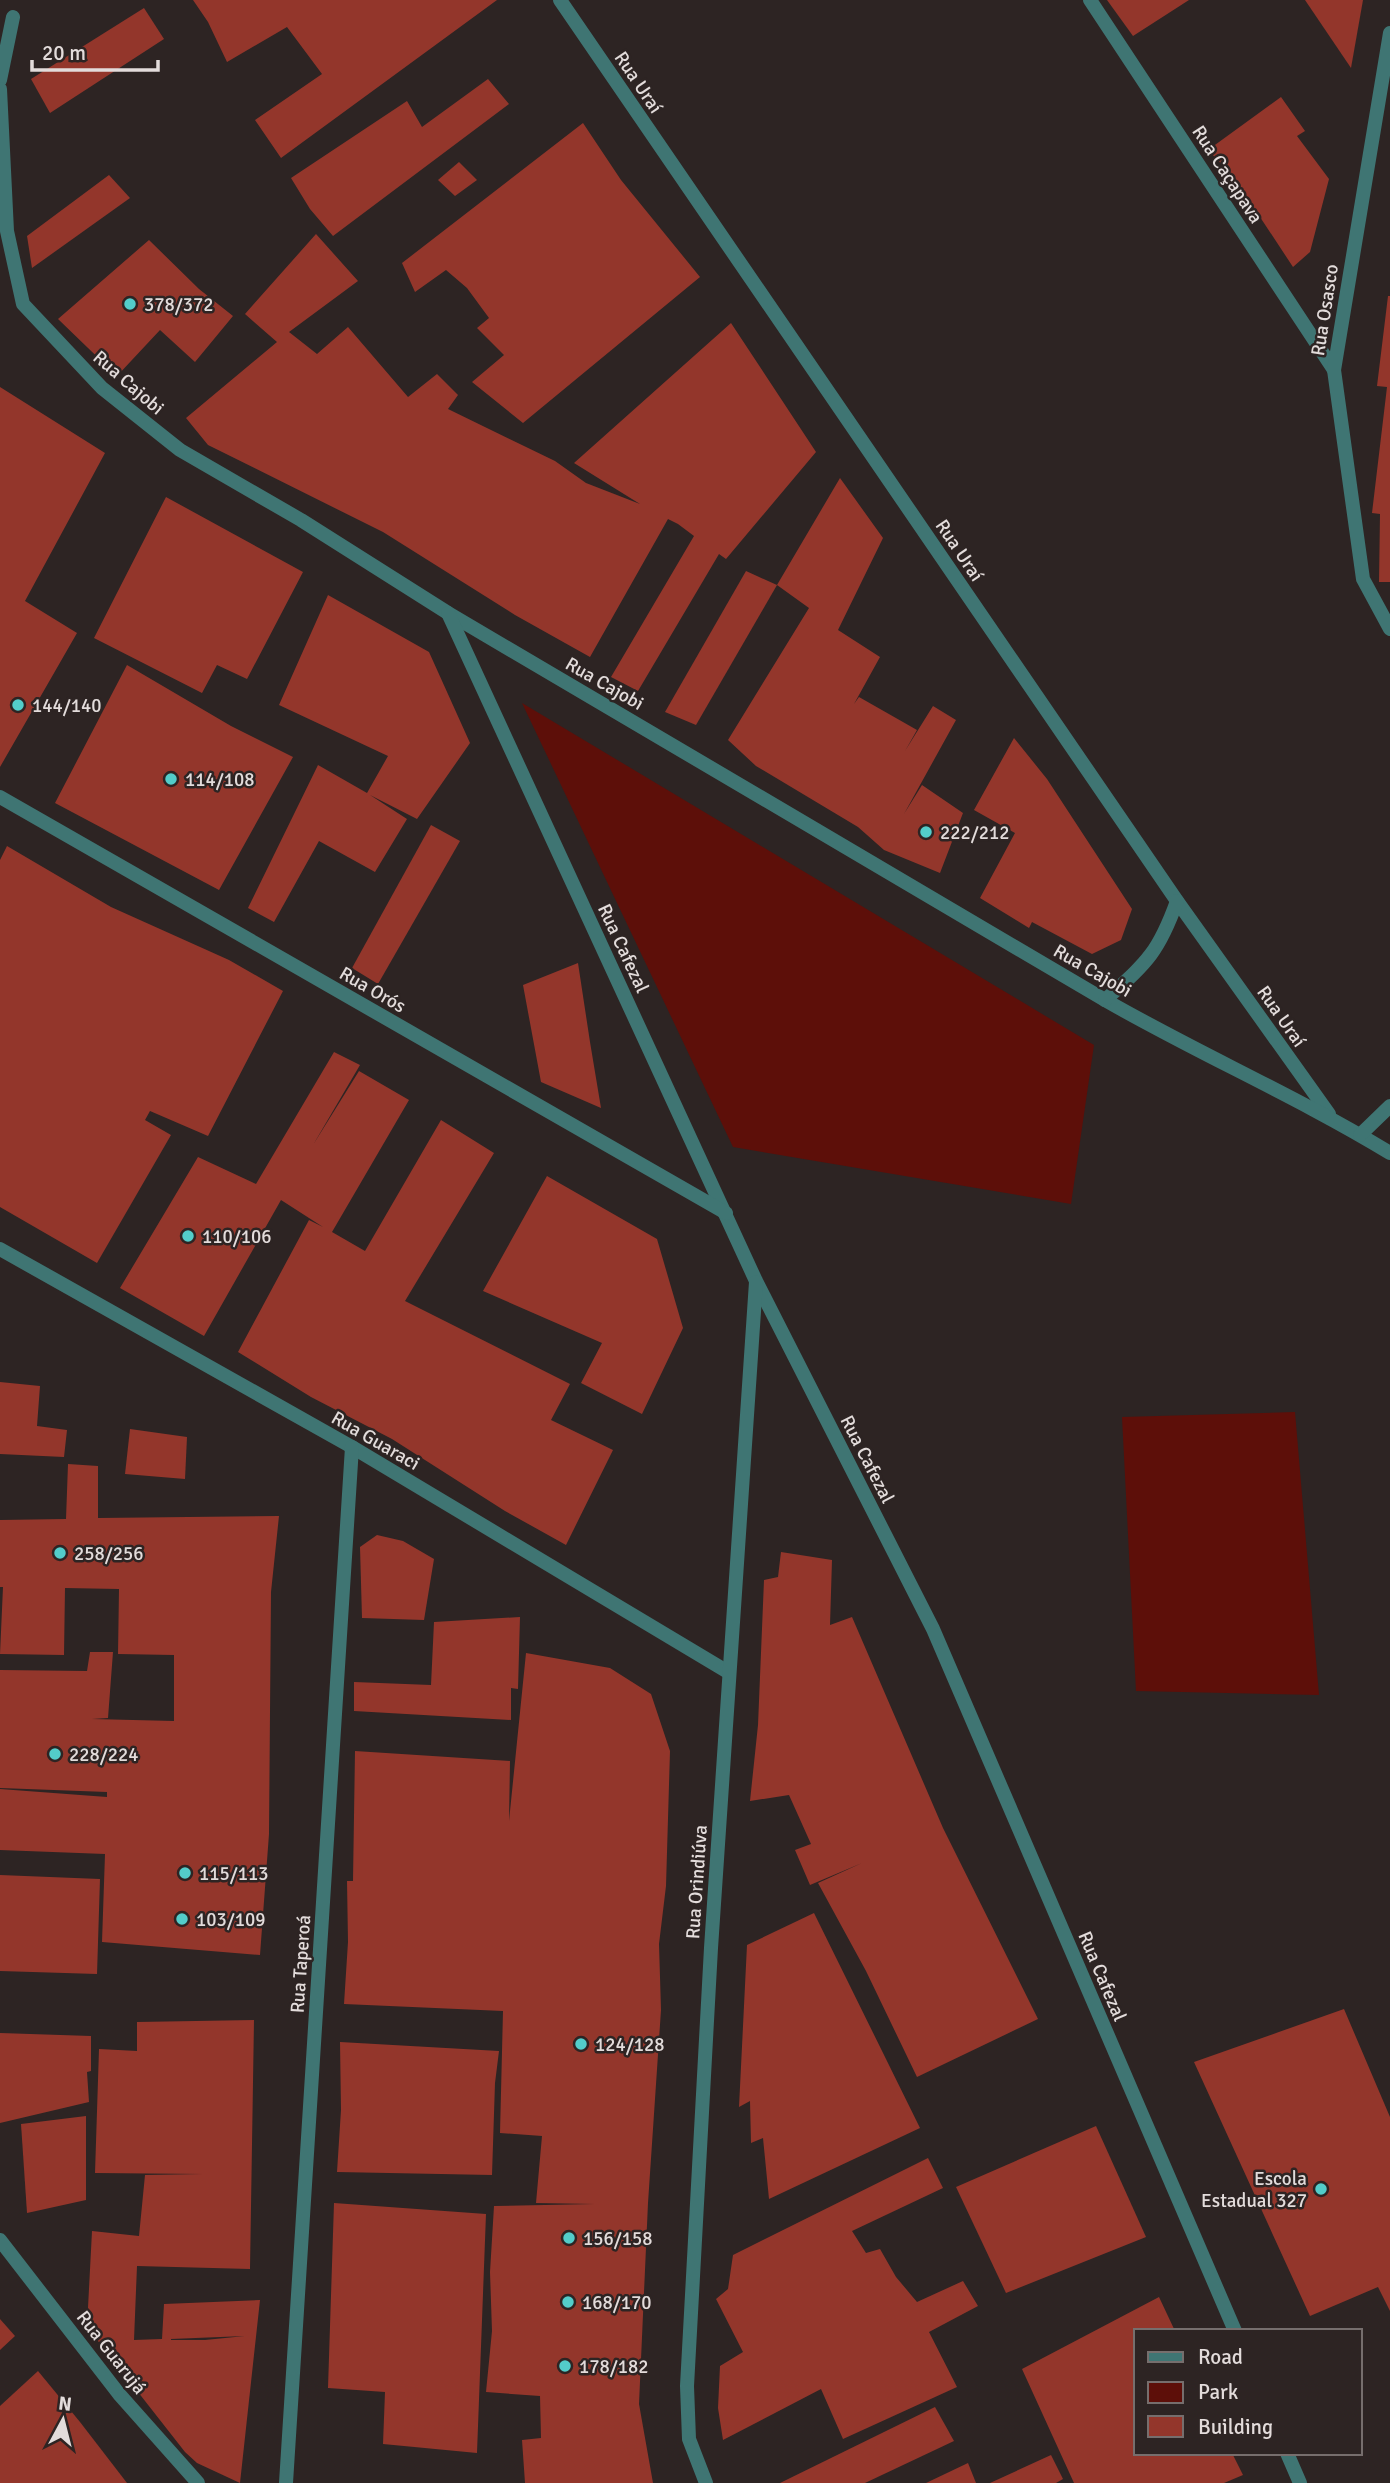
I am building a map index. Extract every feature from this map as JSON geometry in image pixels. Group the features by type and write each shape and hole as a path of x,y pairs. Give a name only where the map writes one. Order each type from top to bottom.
{"street":[{"name":"Rua Uraí","path":"560,0 1177,901 1331,1118"},
{"name":"Rua Caçapava","path":"1090,0 1334,370"},
{"path":"0,80 13,18"},
{"name":"Rua Osasco","path":"1390,33 1334,370 1363,579 1390,629"},
{"name":"Rua Cajobi","path":"0,89 6,231 23,304 102,388 180,450 301,520 448,613 1105,1000 1164,1034 1331,1118 1390,1153"},
{"name":"Rua Cafezal","path":"448,613 756,1281 933,1629 1234,2329"},
{"name":"Rua Orós","path":"0,797 726,1213"},
{"path":"1105,1000 1145,964 1163,940 1177,901"},
{"path":"1360,1135 1390,1106"},
{"name":"Rua Guaraci","path":"0,1249 352,1447 729,1672"},
{"name":"Rua Orindiúva","path":"706,2483 689,2439 687,2386 729,1672 756,1281"},
{"name":"Rua Taperoá","path":"286,2483 352,1447"},
{"name":"Rua Guarujá","path":"0,2240 119,2394 198,2483"},
{"path":"1288,2455 1300,2483"}],"green space":[{"path":"522,703 1094,1045 1071,1204 733,1147"},
{"path":"1295,1412 1319,1695 1136,1691 1122,1417"}],"building":[{"path":"193,0 497,0 281,158 255,120 322,74 287,27 227,62 208,22"},
{"path":"1107,0 1189,0 1133,36"},
{"path":"1305,0 1363,0 1351,68"},
{"path":"144,8 164,39 50,113 31,79"},
{"path":"488,79 509,104 333,236 310,209 291,178 407,101 422,127"},
{"path":"1281,97 1305,131 1297,136 1329,179 1310,252 1293,267 1233,176 1208,150"},
{"path":"583,123 621,180 700,277 523,423 472,382 504,355 477,328 489,318 467,288 446,270 415,292 402,263"},
{"path":"459,162 477,180 455,196 438,180"},
{"path":"109,175 130,198 32,268 27,236"},
{"path":"316,234 358,281 289,332 317,354 348,327 408,397 437,374 458,395 448,409 555,461 586,483 640,504 574,463 731,323 816,452 726,559 719,554 638,691 611,677 694,536 678,524 668,519 590,657 515,615 383,532 208,445 186,418 277,342 245,314"},
{"name":"378/372","path":"149,240 199,289 233,316 195,362 160,330 117,376 58,319"},
{"path":"1388,296 1390,582 1379,582 1380,514 1372,513 1387,387 1377,386"},
{"path":"0,387 105,453 25,601 77,633 0,767"},
{"path":"840,478 883,538 838,630 880,657 854,704 859,697 917,730 905,751 933,706 956,720 904,814 922,785 963,813 940,873 884,850 858,827 756,766 728,740 809,608 777,585"},
{"path":"166,497 303,572 247,679 217,665 202,693 94,638"},
{"path":"746,571 777,585 696,725 665,712"},
{"path":"328,595 429,652 470,743 417,819 370,795 407,819 375,872 319,841 274,922 248,908 318,765 367,793 388,756 279,705"},
{"path":"127,665 231,726 293,757 219,890 55,803"},
{"path":"1014,738 1047,779 1132,909 1121,940 1092,954 1032,922 1029,928 980,898 1015,833 974,810"},
{"path":"431,825 460,841 378,984 352,968"},
{"path":"7,846 111,907 229,960 283,991 208,1136 150,1111 145,1120 171,1135 97,1263 0,1207 0,860"},
{"path":"578,963 601,1108 541,1082 523,985"},
{"path":"334,1052 360,1065 313,1145 359,1071 409,1100 332,1232 365,1251 441,1120 494,1153 405,1301 570,1384 551,1420 613,1450 566,1545 505,1511 392,1439 311,1397 238,1352 309,1220 323,1227 281,1200 204,1336 120,1288 198,1157 256,1184"},
{"path":"547,1176 657,1239 683,1328 642,1414 581,1383 602,1343 483,1291"},
{"path":"0,1382 40,1386 37,1426 67,1430 64,1457 0,1454"},
{"path":"130,1429 187,1437 185,1479 125,1474"},
{"path":"68,1464 98,1466 98,1518 279,1516 271,1592 269,1834 260,1955 102,1942 105,1854 0,1850 0,1789 107,1797 107,1792 0,1788 0,1670 87,1671 90,1652 113,1652 108,1718 92,1719 174,1721 174,1655 118,1654 119,1589 65,1588 64,1655 0,1654 3,1587 0,1587 0,1520 66,1519"},
{"path":"377,1535 403,1541 434,1559 424,1620 362,1618 360,1547"},
{"path":"781,1552 832,1560 830,1625 852,1617 943,1828 1038,2019 917,2077 866,1971 818,1883 862,1863 810,1885 795,1850 811,1844 789,1795 750,1801 758,1725 764,1580 778,1577"},
{"path":"520,1617 518,1689 511,1688 511,1720 354,1711 354,1682 431,1685 434,1622"},
{"path":"526,1653 610,1668 651,1694 670,1751 666,1886 659,1944 661,2010 648,2203 639,2404 653,2483 525,2483 522,2440 541,2438 540,2396 486,2392 492,2331 490,2272 494,2206 594,2204 536,2203 542,2136 500,2133 503,2011 344,2004 348,1942 347,1881 353,1881 355,1751 510,1761 509,1821"},
{"path":"0,1875 100,1879 97,1974 0,1971"},
{"path":"814,1913 920,2128 769,2199 763,2138 751,2143 750,2101 739,2107 747,1945"},
{"path":"1344,2009 1390,2117 1390,2311 1378,2287 1310,2316 1194,2062"},
{"path":"254,2020 250,2269 137,2266 134,2340 162,2339 164,2304 260,2300 240,2483 197,2463 185,2452 87,2327 92,2231 139,2236 145,2175 202,2174 95,2173 99,2049 137,2051 137,2022","holes":["245,2336 205,2340 171,2339"]},
{"path":"0,2033 91,2036 91,2071 87,2072 89,2102 0,2123"},
{"path":"340,2042 499,2051 495,2083 492,2175 337,2172 341,2110"},
{"path":"86,2116 86,2200 27,2213 21,2124"},
{"path":"1096,2126 1146,2237 1006,2293 956,2187"},
{"path":"928,2158 943,2188 852,2231 866,2253 880,2249 896,2277 917,2302 963,2281 978,2306 929,2332 957,2387 843,2439 821,2389 723,2440 718,2408 720,2366 743,2352 716,2299 728,2289 733,2255"},
{"path":"334,2203 486,2214 477,2453 383,2444 385,2392 328,2388"},
{"path":"1159,2297 1174,2329 1134,2329 1134,2455 1233,2455 1243,2475 1224,2483 1074,2483 1022,2369"},
{"path":"0,2319 15,2336 0,2350"},
{"path":"38,2371 127,2483 0,2483 0,2406"},
{"path":"935,2407 954,2441 865,2483 780,2483"},
{"path":"1051,2455 1063,2479 1056,2483 990,2483"},
{"path":"968,2463 976,2483 926,2483"}],"place":[{"name":"378/372","path":"130,304"},
{"name":"144/140","path":"18,705"},
{"name":"114/108","path":"171,779"},
{"name":"222/212","path":"926,832"},
{"name":"110/106","path":"188,1236"},
{"name":"258/256","path":"60,1553"},
{"name":"228/224","path":"55,1754"},
{"name":"115/113","path":"185,1873"},
{"name":"103/109","path":"182,1919"},
{"name":"124/128","path":"581,2044"},
{"name":"Escola Estadual 327","path":"1321,2189"},
{"name":"156/158","path":"569,2238"},
{"name":"168/170","path":"568,2302"},
{"name":"178/182","path":"565,2366"}]}
